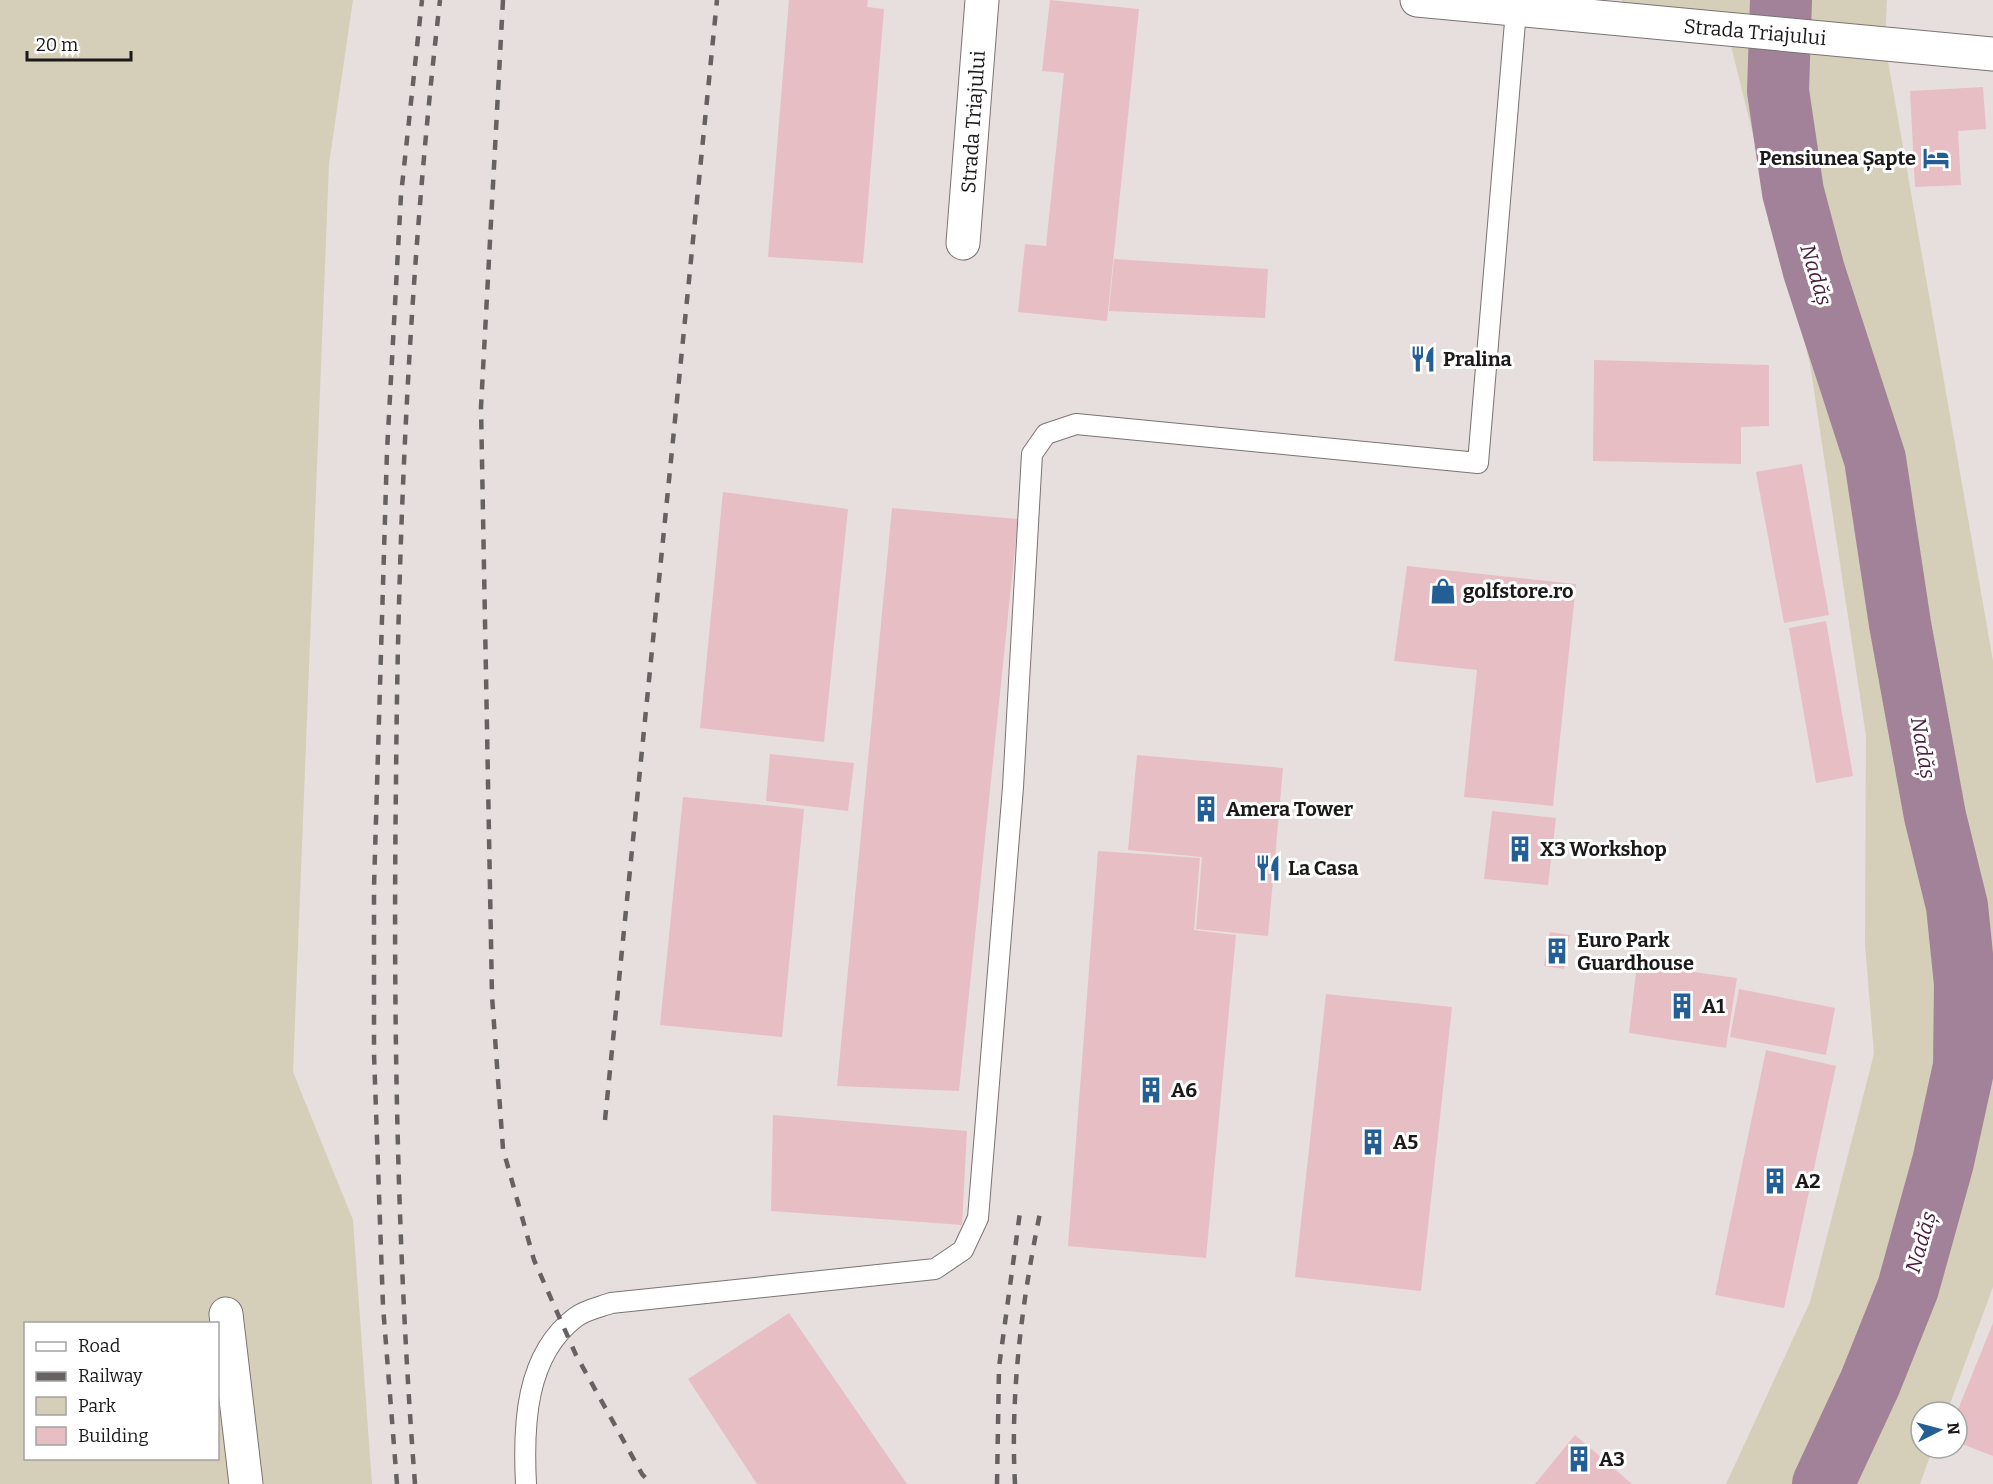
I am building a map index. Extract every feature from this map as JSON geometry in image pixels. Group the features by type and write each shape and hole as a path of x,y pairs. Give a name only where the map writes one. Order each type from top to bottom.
{"street":[{"name":"Strada Triajului","path":"963,243 982,0"},
{"name":"Strada Triajului","path":"1417,0 1516,10 1582,8 1726,30 1993,54"},
{"path":"226,1314 246,1484"}],"lane":[{"path":"526,1484 524,1438 536,1367 564,1328 578,1315 611,1303 935,1269 963,1250 978,1218 1012,787 1032,454 1046,434 1076,424 1478,463 1516,10"}],"green space":[{"path":"0,0 353,0 329,164 293,1072 353,1220 372,1484 0,1484"},
{"path":"1622,0 1887,0 1885,44 1993,661 1993,1287 1951,1400 1909,1400 1909,1460 1929,1460 1920,1484 1726,1484 1810,1302 1874,1054 1865,945 1866,736 1810,364 1727,30 1621,20"}],"building":[{"path":"789,0 868,0 867,7 884,9 863,263 768,257"},
{"path":"1050,0 1139,9 1107,321 1018,312 1025,244 1046,246 1064,73 1042,71"},
{"name":"Pensiunea Șapte","path":"1983,87 1986,129 1958,131 1961,185 1915,187 1910,91"},
{"path":"1114,259 1268,269 1265,318 1109,311"},
{"path":"1594,360 1769,365 1769,426 1741,427 1741,464 1593,461"},
{"path":"1802,464 1829,615 1784,623 1756,472"},
{"path":"723,492 848,509 824,742 700,728"},
{"path":"892,508 1018,519 959,1091 837,1086"},
{"path":"1407,566 1576,584 1553,806 1464,797 1477,670 1394,661"},
{"path":"1826,621 1853,776 1816,783 1789,628"},
{"path":"770,754 854,763 848,811 766,801"},
{"name":"Amera Tower","path":"1137,755 1283,768 1268,936 1196,929 1202,857 1128,850"},
{"path":"683,797 804,809 782,1037 660,1025"},
{"name":"X3 Workshop","path":"1492,811 1556,818 1548,885 1484,879"},
{"name":"A6","path":"1098,851 1200,858 1194,930 1236,935 1206,1258 1068,1246"},
{"name":"Euro Park Guardhouse","path":"1550,932 1570,935 1564,969 1544,966"},
{"name":"A1","path":"1637,964 1737,978 1726,1048 1629,1033"},
{"path":"1739,989 1835,1008 1826,1055 1730,1037"},
{"name":"A5","path":"1326,994 1452,1007 1421,1291 1295,1277"},
{"name":"A2","path":"1766,1050 1836,1066 1784,1308 1715,1295"},
{"path":"773,1115 967,1131 962,1225 771,1211"},
{"path":"789,1313 907,1484 757,1484 688,1379"},
{"path":"1993,1323 1993,1456 1969,1447 1969,1400 1962,1400"},
{"name":"A3","path":"1575,1435 1632,1484 1535,1484"}],"waterway":[{"name":"Nadăș","path":"1781,0 1778,91 1793,192 1814,271 1875,459 1900,624 1935,816 1957,906 1965,984 1964,1066 1943,1162 1908,1288 1870,1383 1823,1484"}],"railway":[{"path":"397,1484 383,1306 374,1054 374,887 387,451 401,195 422,0"},
{"path":"415,1484 400,1221 396,1046 397,684 403,488 413,293 440,0"},
{"path":"503,0 481,407 492,996 503,1149 534,1260 576,1355 642,1474 651,1484"},
{"path":"605,1120 717,0"},
{"path":"997,1484 999,1367 1020,1212"},
{"path":"1015,1484 1014,1416 1019,1348 1040,1213"}],"place":[{"name":"Pensiunea Șapte","path":"1936,158"},
{"name":"Pralina","path":"1423,359"},
{"name":"golfstore.ro","path":"1443,591"},
{"name":"Amera Tower","path":"1206,809"},
{"name":"X3 Workshop","path":"1520,849"},
{"name":"La Casa","path":"1268,868"},
{"name":"Euro Park Guardhouse","path":"1557,951"},
{"name":"A1","path":"1682,1006"},
{"name":"A6","path":"1151,1090"},
{"name":"A5","path":"1373,1142"},
{"name":"A2","path":"1775,1181"},
{"name":"A3","path":"1579,1459"}]}
